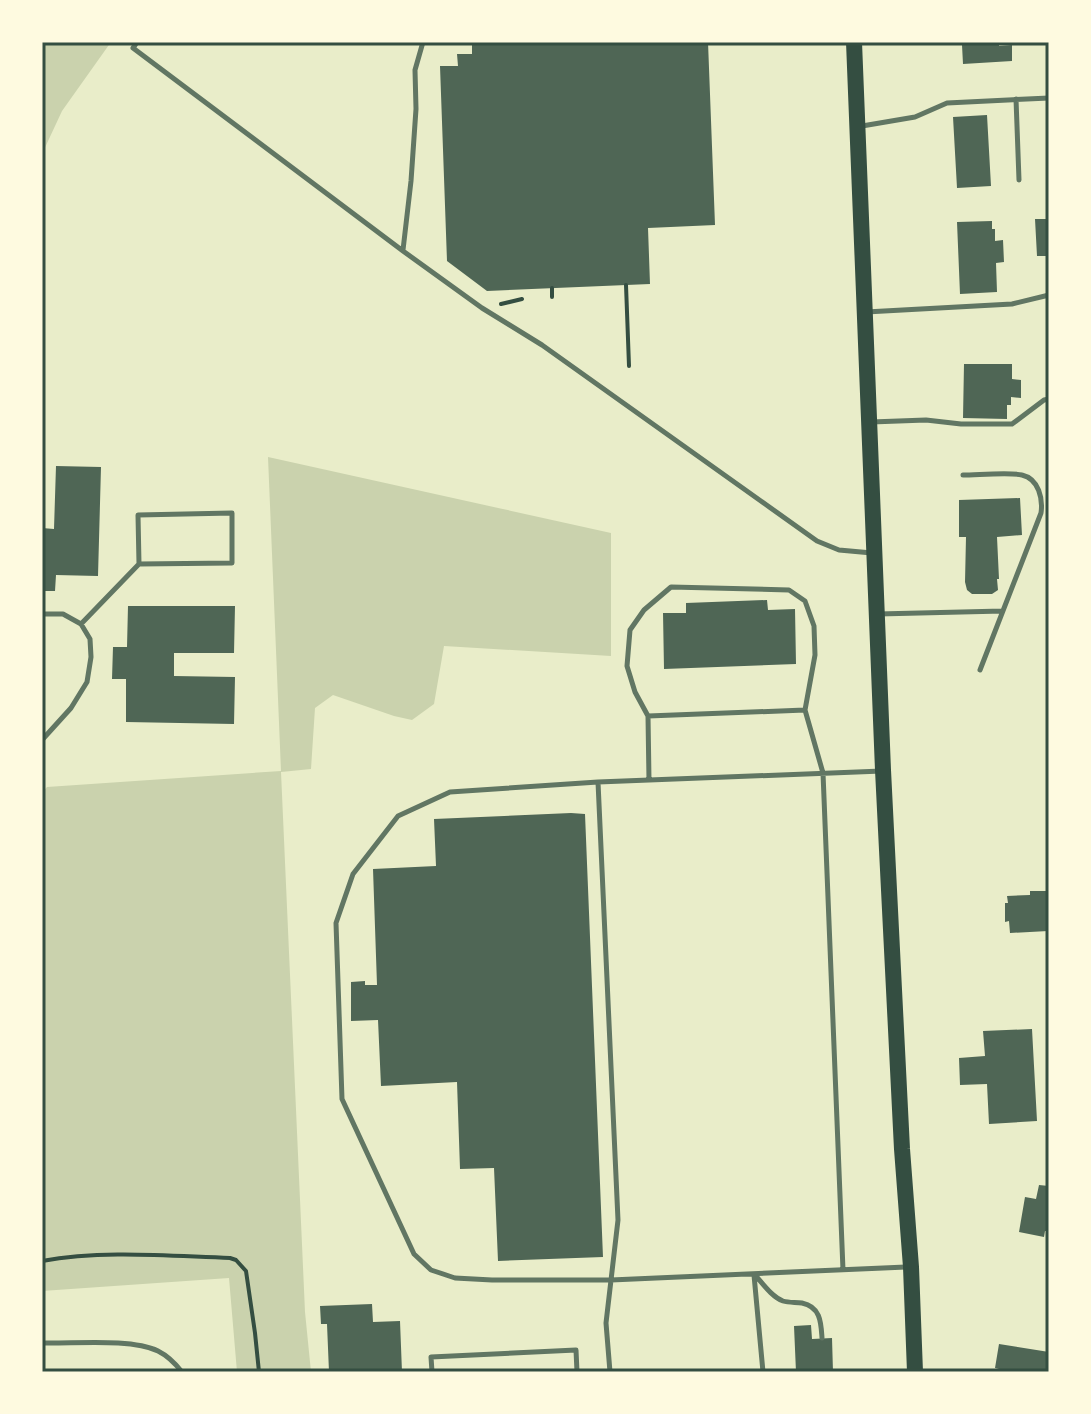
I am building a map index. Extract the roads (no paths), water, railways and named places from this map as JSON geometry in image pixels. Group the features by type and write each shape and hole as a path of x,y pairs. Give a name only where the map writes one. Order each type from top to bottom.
{"main road":[{"path":"854,42 883,770 915,1372"}],"lane":[{"path":"137,42 133,48 403,251 482,308 555,353 817,541 839,550 875,553"},
{"path":"403,251 416,109 415,70 423,42"},
{"path":"857,127 915,117 947,103 1049,98"},
{"path":"1016,99 1019,180"},
{"path":"865,312 1012,304 1049,295"},
{"path":"870,422 926,420 1012,424 1049,399"},
{"path":"963,475 1022,475 1035,484 1042,497 1041,513 980,670"},
{"path":"81,624 139,564 138,515 232,513 232,563 139,564"},
{"path":"649,780 648,716 635,692 627,666 630,630 644,610 671,587 789,590 805,601 814,626 815,655 805,710 823,773 843,1270"},
{"path":"877,614 1003,611"},
{"path":"42,614 63,614 81,624 90,639 91,657 87,682 71,708 42,740"},
{"path":"648,716 805,710"},
{"path":"883,770 598,782 450,792 398,816 353,874 336,923 342,1099 414,1254 431,1270 455,1278 611,1280 911,1267"},
{"path":"598,782 618,1220 606,1323 610,1372"},
{"path":"754,1274 779,1300 803,1303 817,1312 821,1319 822,1338"},
{"path":"754,1274 763,1372"},
{"path":"42,1343 128,1344 155,1350 170,1359 182,1372"},
{"path":"432,1372 431,1357 576,1350 577,1372"}]}
